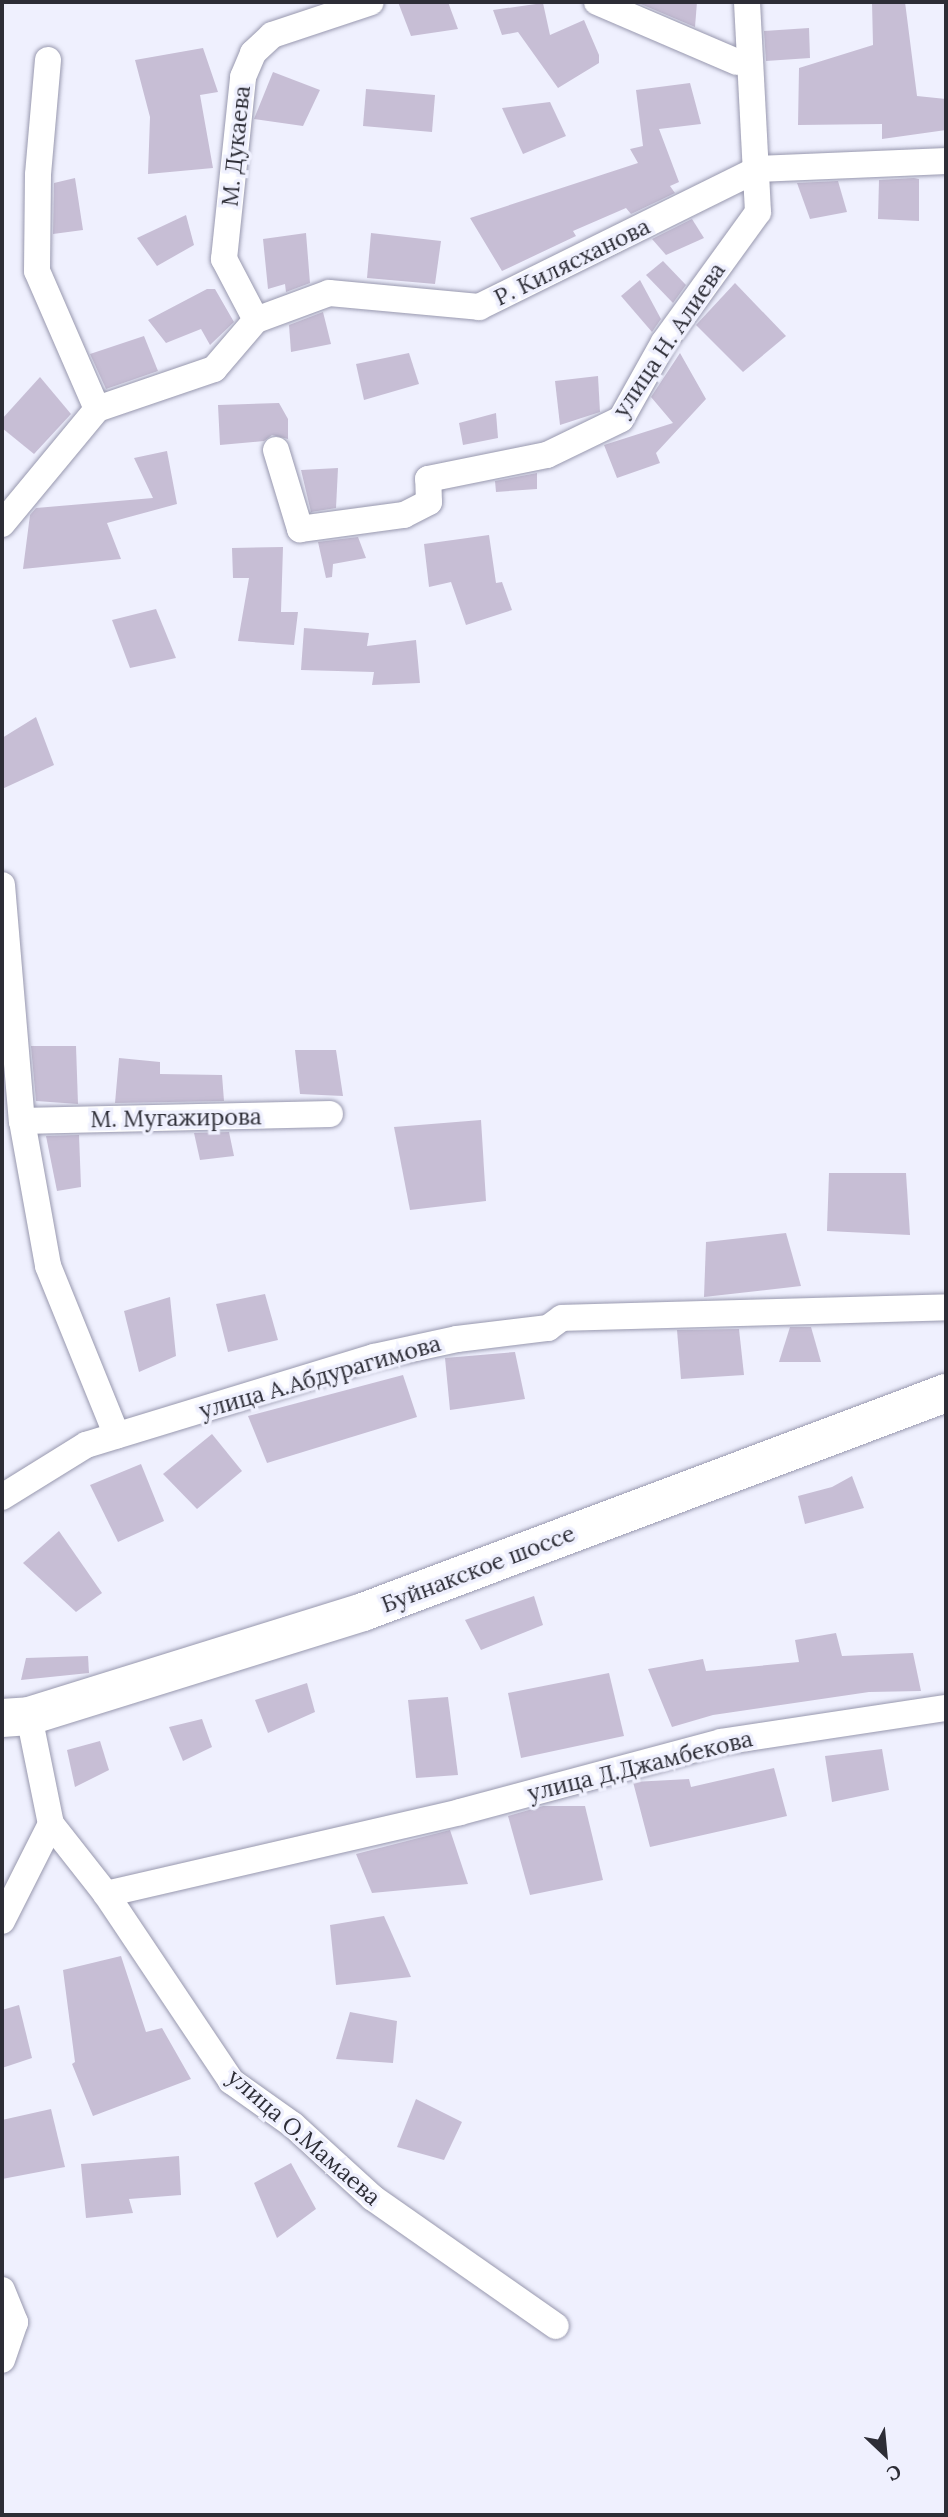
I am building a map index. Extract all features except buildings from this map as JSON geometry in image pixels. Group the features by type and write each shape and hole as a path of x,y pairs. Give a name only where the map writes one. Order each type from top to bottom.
{"main road":[{"name":"Буйнакское шоссе","path":"15,1717 363,1612 946,1394"}],"street":[{"name":"М. Дукаева","path":"256,320 224,259 243,77 253,53 272,35 371,2"},
{"path":"597,2 737,62"},
{"path":"747,2 758,169 946,161"},
{"path":"2,524 96,410 37,271 38,175 48,60"},
{"name":"Р. Килясханова","path":"96,410 214,369 256,320 329,293 479,307 758,169"},
{"name":"улица Н. Алиева","path":"276,450 300,529 404,514 429,502 428,479 547,455 621,419 664,342 758,212 758,169"},
{"path":"2,885 22,1121 48,1266 117,1436"},
{"name":"М. Мугажирова","path":"22,1121 330,1114"},
{"name":"улица А.Абдурагимова","path":"2,1497 86,1445 374,1357 457,1339 548,1328 562,1318 946,1307"},
{"name":"улица Д.Джамбекова","path":"106,1894 460,1812 721,1742 946,1708"},
{"path":"2,1921 51,1824 15,1717"},
{"name":"улица О.Мамаева","path":"51,1824 106,1894 232,2081 293,2125 373,2198 556,2326"},
{"path":"2,2290 15,2322 2,2360"}]}
